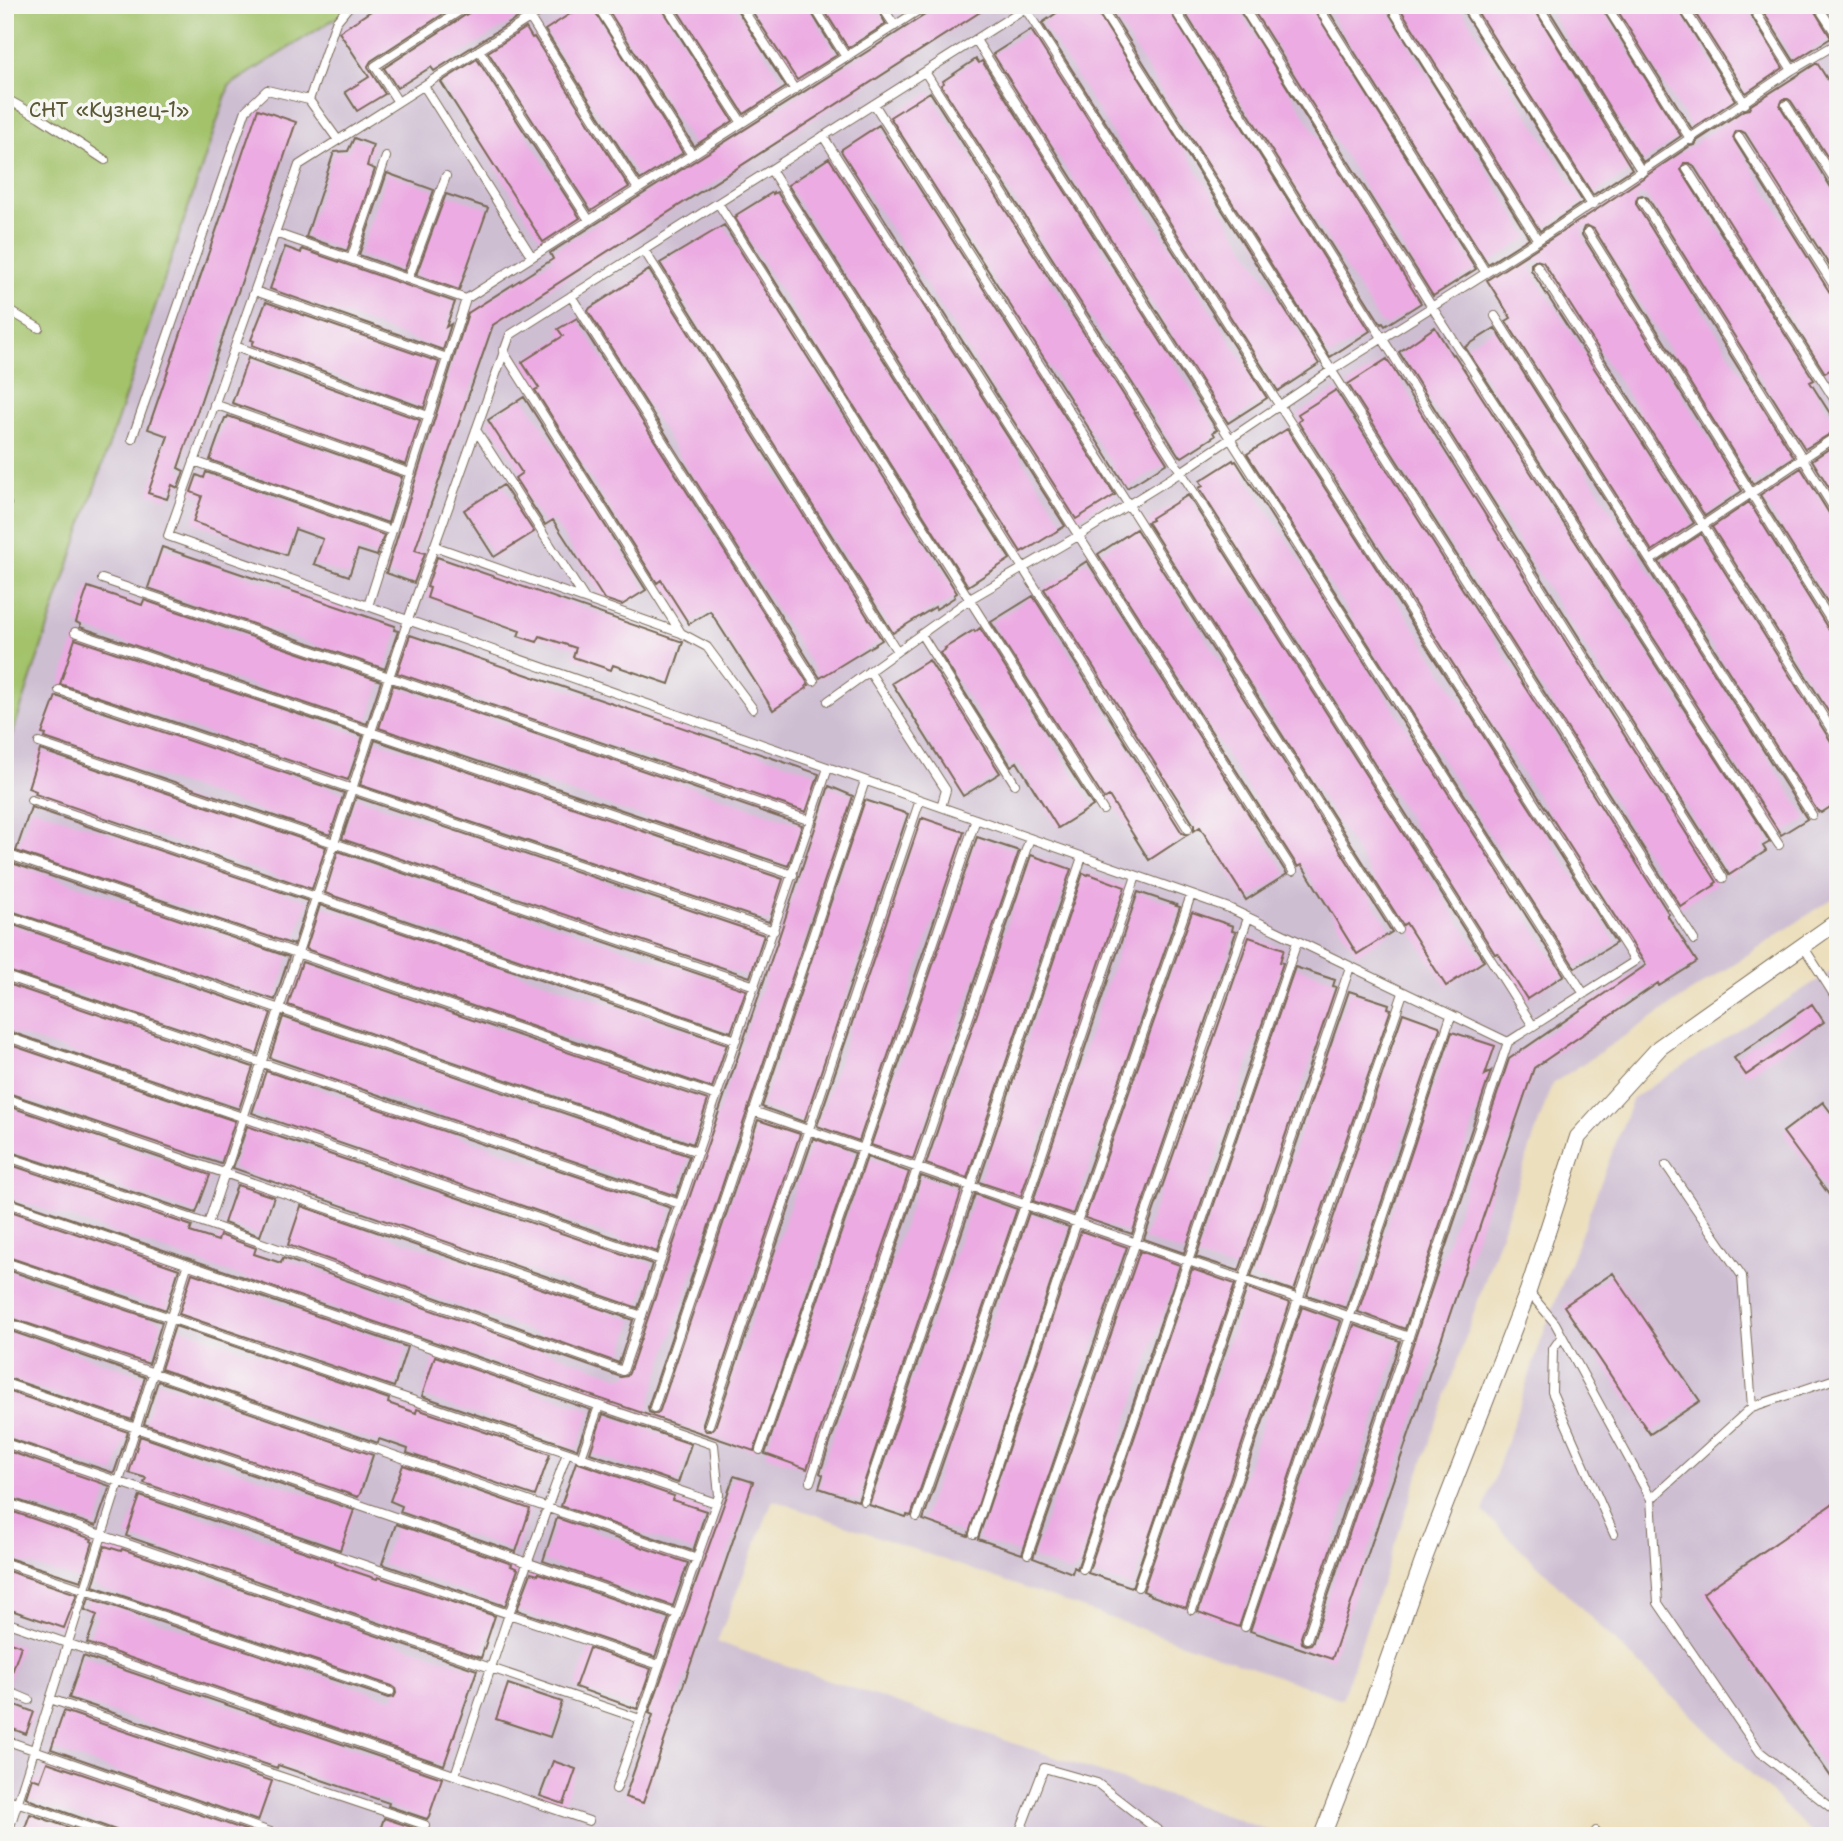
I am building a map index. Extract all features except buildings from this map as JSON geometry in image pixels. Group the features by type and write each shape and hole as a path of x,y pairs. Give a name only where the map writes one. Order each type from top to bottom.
{"street":[{"path":"1322,1836 1359,1742 1425,1556 1528,1290 1578,1137 1660,1047 1838,921"}],"lane":[{"path":"309,100 336,22 350,5"},
{"path":"398,102 375,66 469,5"},
{"path":"550,5 299,165 168,536 1229,908 1508,1042"},
{"path":"597,5 692,155"},
{"path":"666,5 742,123"},
{"path":"740,5 795,90"},
{"path":"813,5 846,57"},
{"path":"881,5 895,26"},
{"path":"368,606 466,299 927,5"},
{"path":"1098,5 1693,940"},
{"path":"1172,5 1723,878"},
{"path":"1242,5 1432,307 1779,845"},
{"path":"1317,5 1486,273"},
{"path":"1390,5 1538,240"},
{"path":"1465,5 1592,205"},
{"path":"1538,5 1642,172"},
{"path":"1606,5 1691,140"},
{"path":"1682,5 1745,104"},
{"path":"1751,5 1792,70"},
{"path":"1817,5 1838,37"},
{"path":"208,1224 408,620 510,335 1028,7 1635,961 1508,1042 1307,1639"},
{"path":"530,18 638,189"},
{"path":"976,40 1584,994"},
{"path":"828,701 970,599 1078,537 1231,440 1332,370 1538,240 1745,104 1792,70 1838,43"},
{"path":"479,50 589,220"},
{"path":"925,72 1533,1026"},
{"path":"425,86 532,257"},
{"path":"132,439 246,110 267,90 309,100 338,140"},
{"path":"5,98 105,160"},
{"path":"874,104 1398,929"},
{"path":"1786,105 1838,186"},
{"path":"823,136 1293,871"},
{"path":"1739,137 1838,292"},
{"path":"351,259 386,158"},
{"path":"1687,169 1838,405"},
{"path":"771,170 1188,828"},
{"path":"408,279 446,176"},
{"path":"1642,201 1838,515"},
{"path":"718,203 1103,810"},
{"path":"1588,232 1838,632"},
{"path":"275,233 466,299"},
{"path":"644,250 897,651"},
{"path":"1537,266 1838,740"},
{"path":"254,291 447,358"},
{"path":"571,296 814,681"},
{"path":"5,308 38,328"},
{"path":"1495,316 1812,815"},
{"path":"235,346 428,416"},
{"path":"503,351 681,633"},
{"path":"215,404 410,473"},
{"path":"475,430 585,600"},
{"path":"1651,560 1838,435"},
{"path":"194,461 392,531"},
{"path":"5,503 5,509"},
{"path":"434,546 681,633 707,647 753,709"},
{"path":"103,579 811,821"},
{"path":"75,632 793,875"},
{"path":"921,634 1015,784"},
{"path":"869,671 946,790 941,807"},
{"path":"59,690 774,931"},
{"path":"39,743 755,986"},
{"path":"5,1156 208,1224 623,1371 828,768"},
{"path":"654,1408 865,780"},
{"path":"31,800 736,1040"},
{"path":"709,1425 920,800"},
{"path":"760,1451 975,819"},
{"path":"810,1482 1030,838"},
{"path":"12,856 717,1096"},
{"path":"864,1501 1082,857"},
{"path":"917,1517 1136,876"},
{"path":"974,1534 1077,1222 1191,895"},
{"path":"5,915 698,1152"},
{"path":"1028,1554 1248,918"},
{"path":"1083,1569 1297,942"},
{"path":"1803,946 1838,1001"},
{"path":"1138,1587 1350,967"},
{"path":"5,976 680,1204"},
{"path":"1192,1610 1403,993"},
{"path":"1245,1627 1451,1016"},
{"path":"5,1036 661,1260"},
{"path":"5,1098 642,1316"},
{"path":"753,1111 1409,1337"},
{"path":"1666,1165 1742,1276 1752,1407"},
{"path":"5,1202 714,1445 719,1495 616,1789"},
{"path":"5,1262 716,1503"},
{"path":"6,1836 187,1266"},
{"path":"1528,1290 1555,1323 1651,1499 1658,1603 1760,1752 1838,1813"},
{"path":"5,1322 697,1559"},
{"path":"1562,1336 1553,1349 1552,1392 1614,1534"},
{"path":"1651,1499 1752,1407 1838,1378"},
{"path":"5,1383 677,1614"},
{"path":"581,1458 599,1406"},
{"path":"5,1443 659,1665"},
{"path":"455,1775 567,1453"},
{"path":"5,1502 640,1719"},
{"path":"5,1563 390,1692"},
{"path":"5,1622 589,1821"},
{"path":"5,1690 29,1700"},
{"path":"50,1699 425,1825"},
{"path":"5,1741 282,1836"},
{"path":"1018,1836 1044,1768 1097,1783 1165,1836"},
{"path":"5,1798 114,1836"},
{"path":"678,1834 688,1836"}],"shaded area":[{"path":"356,5 1838,5 1838,895 1552,1084 1342,1699 773,1500 717,1642 1274,1832 1273,1836 5,1836 5,717 229,86"},
{"path":"1838,967 1838,1836 1815,1836 1483,1512 1546,1326 1633,1098"}],"green space":[{"name":"СНТ «Кузнец-1»","path":"5,5 356,5 229,86 5,756"}]}
